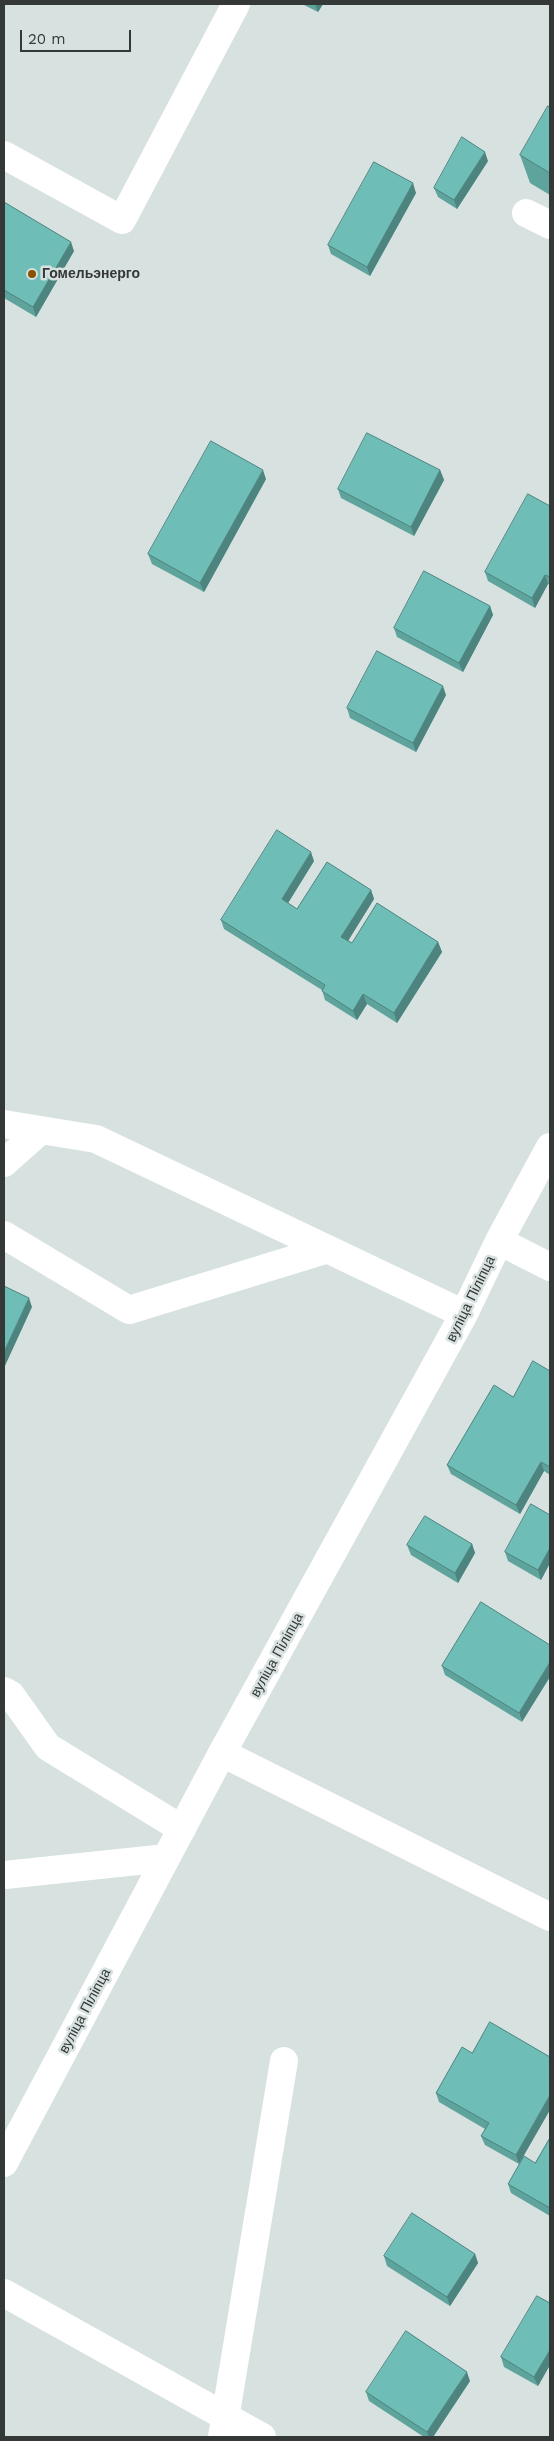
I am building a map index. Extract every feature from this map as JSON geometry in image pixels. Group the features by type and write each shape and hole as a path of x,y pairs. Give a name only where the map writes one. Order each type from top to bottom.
{"street":[{"path":"4,154 122,220 236,4"},
{"path":"526,213 550,225"},
{"path":"4,1124 96,1138 464,1314"},
{"path":"4,1163 41,1130"},
{"name":"вуліца Піліпца","path":"4,2163 222,1754 464,1314 499,1240 550,1147"},
{"path":"4,1235 129,1310 328,1249"},
{"path":"499,1240 550,1267"},
{"path":"4,1691 11,1695 48,1747 182,1829"},
{"path":"222,1754 550,1917"},
{"path":"5,1875 166,1858"},
{"path":"223,2426 284,2061"},
{"path":"4,2293 223,2426 262,2437"}],"building":[{"path":"548,106 550,108 550,173 520,155"},
{"path":"462,137 485,152 454,200 434,188"},
{"path":"374,162 413,183 367,267 328,245"},
{"name":"Гомельэнерго","path":"4,202 71,242 33,307 4,290"},
{"path":"367,433 440,470 411,527 338,489"},
{"path":"211,441 263,470 200,583 148,554"},
{"path":"528,494 550,506 550,577 545,575 532,598 485,572"},
{"path":"424,571 490,606 459,663 394,628"},
{"path":"377,651 443,686 413,743 347,708"},
{"path":"277,830 311,852 282,899 297,909 327,862 371,890 341,937 352,943 377,903 438,942 394,1013 363,994 353,1011 322,991 325,985 221,920"},
{"path":"4,1286 29,1298 4,1352"},
{"path":"533,1361 550,1371 550,1467 541,1462 516,1505 447,1465 494,1385 513,1397"},
{"path":"531,1504 550,1515 550,1548 538,1570 505,1552"},
{"path":"425,1516 472,1544 455,1573 407,1545"},
{"path":"481,1602 550,1645 550,1662 519,1713 442,1666"},
{"path":"490,2022 550,2057 550,2095 516,2155 481,2136 489,2123 436,2093 462,2047 472,2053"},
{"path":"550,2138 550,2208 508,2184 524,2156 535,2163"},
{"path":"412,2213 475,2254 447,2297 384,2256"},
{"path":"537,2296 550,2303 550,2350 534,2377 501,2357"},
{"path":"406,2331 467,2372 427,2432 366,2392"}],"place":[{"name":"Гомельэнерго","path":"32,274"}]}
